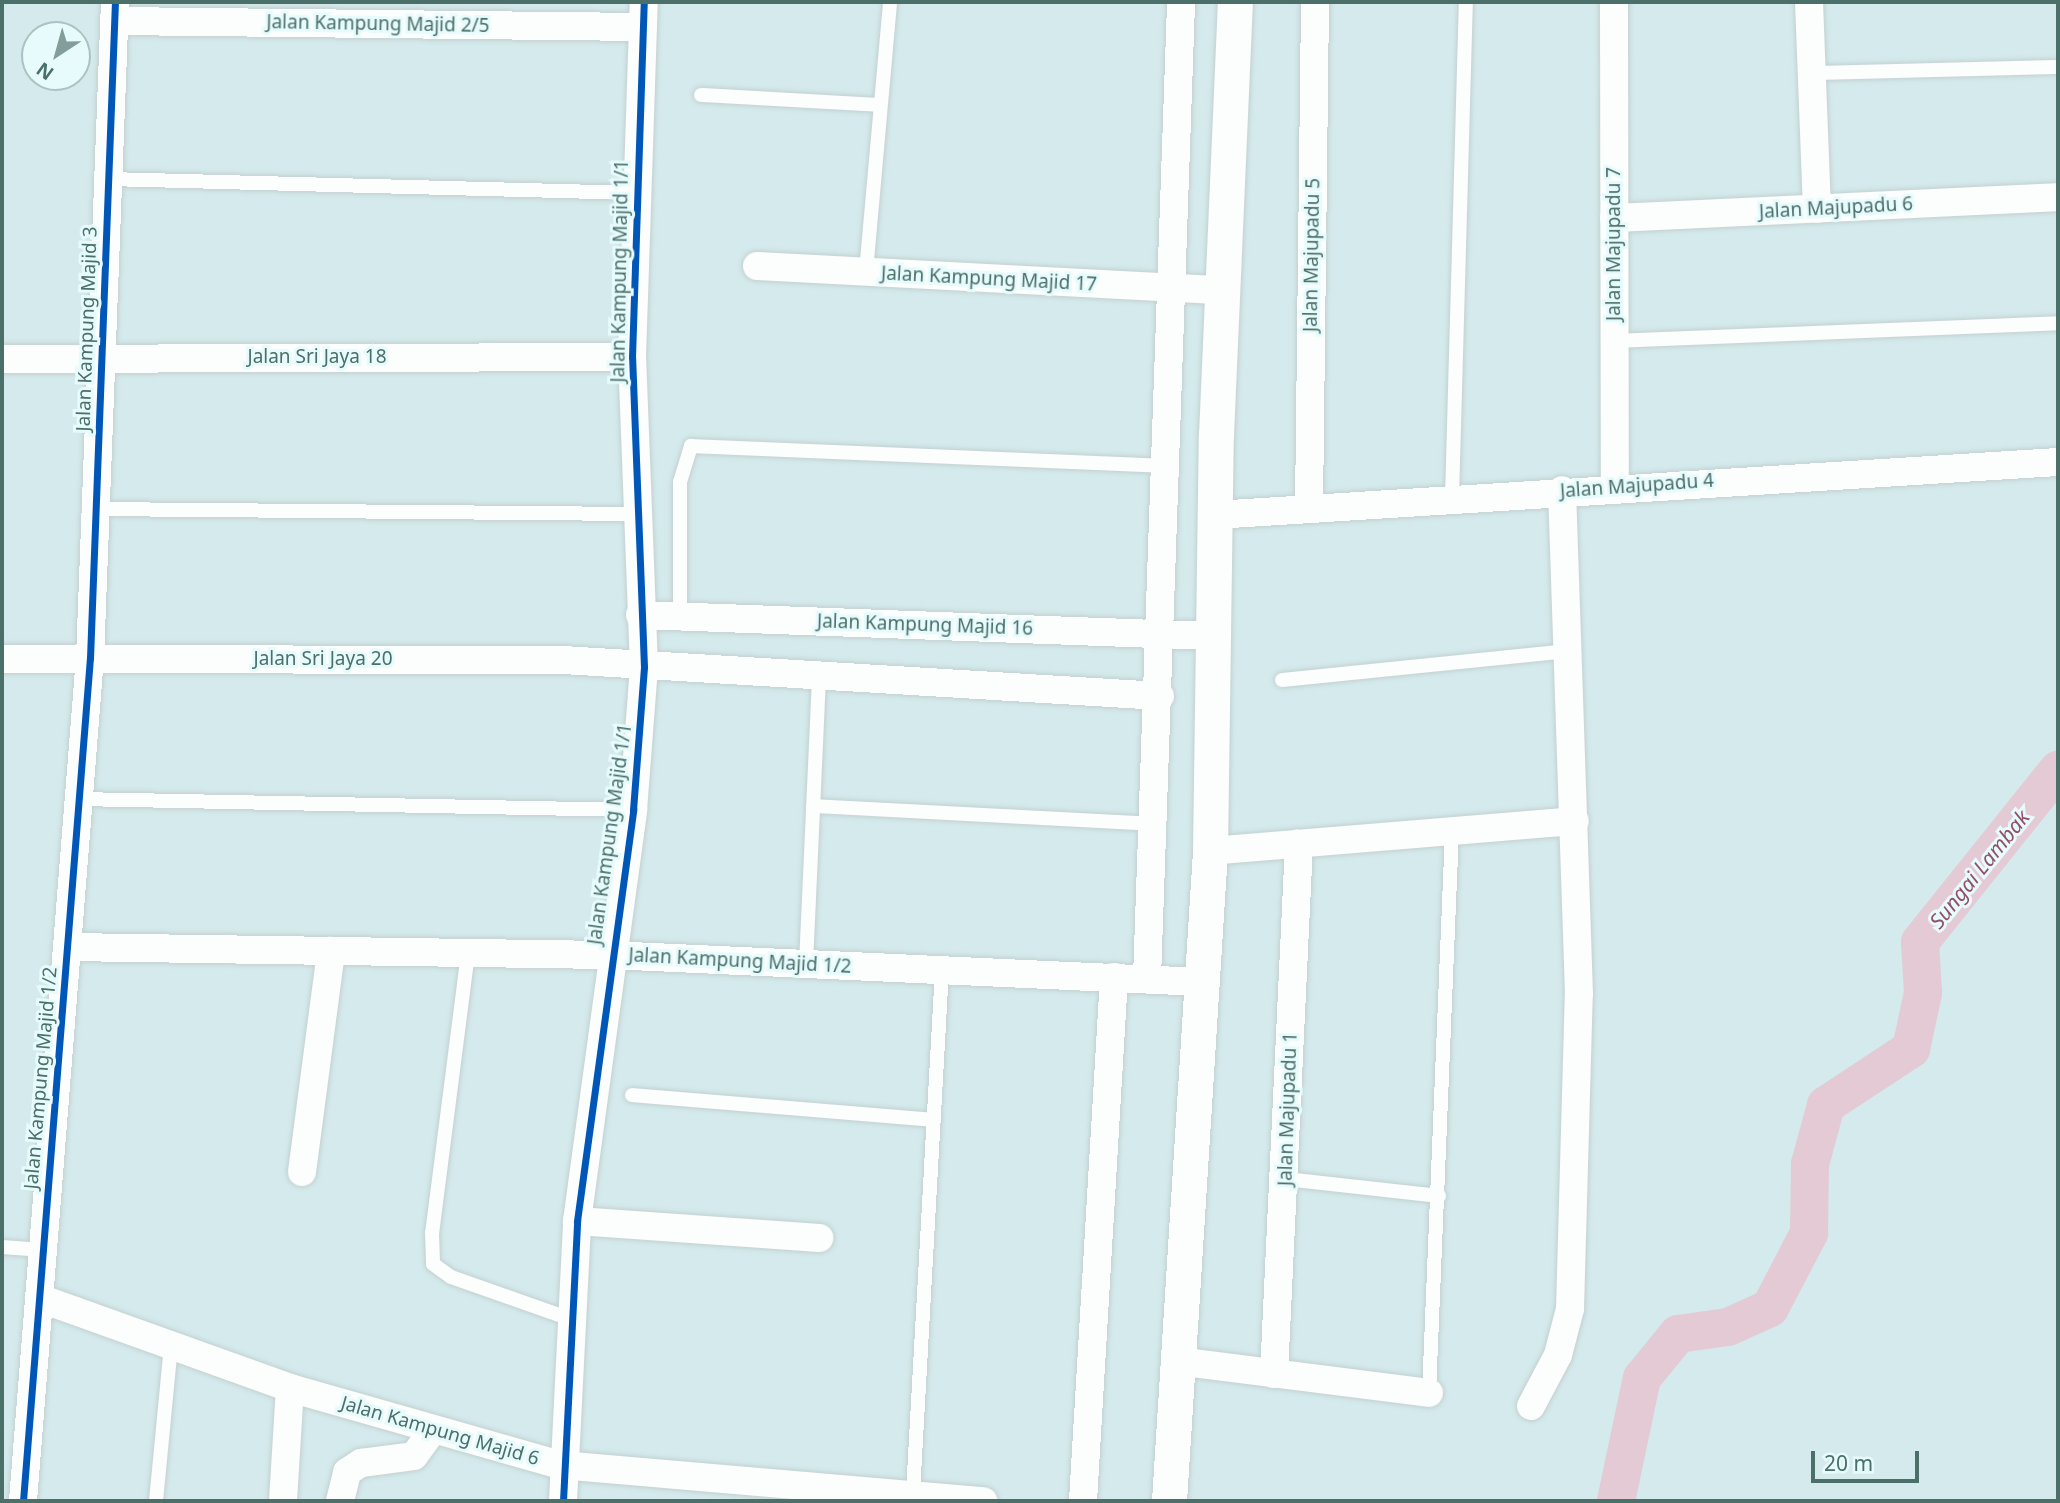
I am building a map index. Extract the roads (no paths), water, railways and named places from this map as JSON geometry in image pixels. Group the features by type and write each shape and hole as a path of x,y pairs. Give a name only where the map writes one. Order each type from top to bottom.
{"street":[{"path":"1147,978 1163,632 1181,2"},
{"path":"1169,1501 1210,851 1211,636 1221,290 1236,2"},
{"name":"Jalan Majupadu 5","path":"1308,508 1315,2"},
{"name":"Jalan Majupadu 7","path":"1614,2 1615,486"},
{"path":"1809,2 1814,73 1817,209"},
{"name":"Jalan Kampung Majid 2/5","path":"115,11 643,15"},
{"name":"Jalan Kampung Majid 3","path":"90,658 115,11"},
{"name":"Jalan Kampung Majid 1/1","path":"563,1501 560,1465 577,1221 609,955 633,810 644,667 632,357 643,15"},
{"name":"Jalan Majupadu 6","path":"1615,218 2058,198"},
{"name":"Jalan Kampung Majid 17","path":"757,266 1171,290 1221,290"},
{"name":"Jalan Sri Jaya 18","path":"2,359 632,357"},
{"name":"Jalan Majupadu 4","path":"1215,515 1615,486 2058,462"},
{"path":"1531,1406 1558,1355 1570,1309 1579,994 1562,490"},
{"name":"Jalan Kampung Majid 16","path":"640,615 1163,632 1211,636"},
{"name":"Jalan Kampung Majid 1/2","path":"23,1501 90,658"},
{"name":"Jalan Sri Jaya 20","path":"2,659 563,660 644,667 1160,696"},
{"path":"1210,851 1575,821"},
{"name":"Jalan Majupadu 1","path":"1274,1374 1286,1179 1299,844"},
{"name":"Jalan Kampung Majid 1/2","path":"67,947 609,955 1202,982"},
{"path":"302,1172 331,951"},
{"path":"1083,1501 1114,977"},
{"path":"577,1221 819,1238"},
{"name":"Jalan Kampung Majid 6","path":"39,1298 290,1388 560,1465 983,1501"},
{"path":"1177,1362 1429,1393"},
{"path":"283,1501 290,1388"},
{"path":"340,1501 347,1472 361,1463 414,1455 433,1430"}],"lane":[{"path":"866,272 890,2"},
{"path":"1452,498 1466,2"},
{"path":"1814,73 2058,67"},
{"path":"701,95 880,105"},
{"path":"108,179 637,193"},
{"path":"1614,341 2058,323"},
{"path":"680,618 680,482 691,446 1167,466"},
{"path":"95,509 638,514"},
{"path":"1282,680 1569,651"},
{"path":"806,964 819,675"},
{"path":"78,799 633,810"},
{"path":"813,806 1154,824"},
{"path":"1429,1393 1452,831"},
{"path":"468,953 432,1233 433,1264 451,1277 570,1319"},
{"path":"913,1493 942,970"},
{"path":"632,1095 934,1120"},
{"path":"1286,1179 1439,1196"},
{"path":"2,1247 43,1250"},
{"path":"156,1501 171,1345"}],"waterway":[{"name":"Sungai Lambak","path":"1616,1501 1642,1378 1678,1334 1728,1327 1770,1308 1809,1233 1810,1164 1826,1105 1911,1049 1923,993 1920,942 2058,770"}]}
